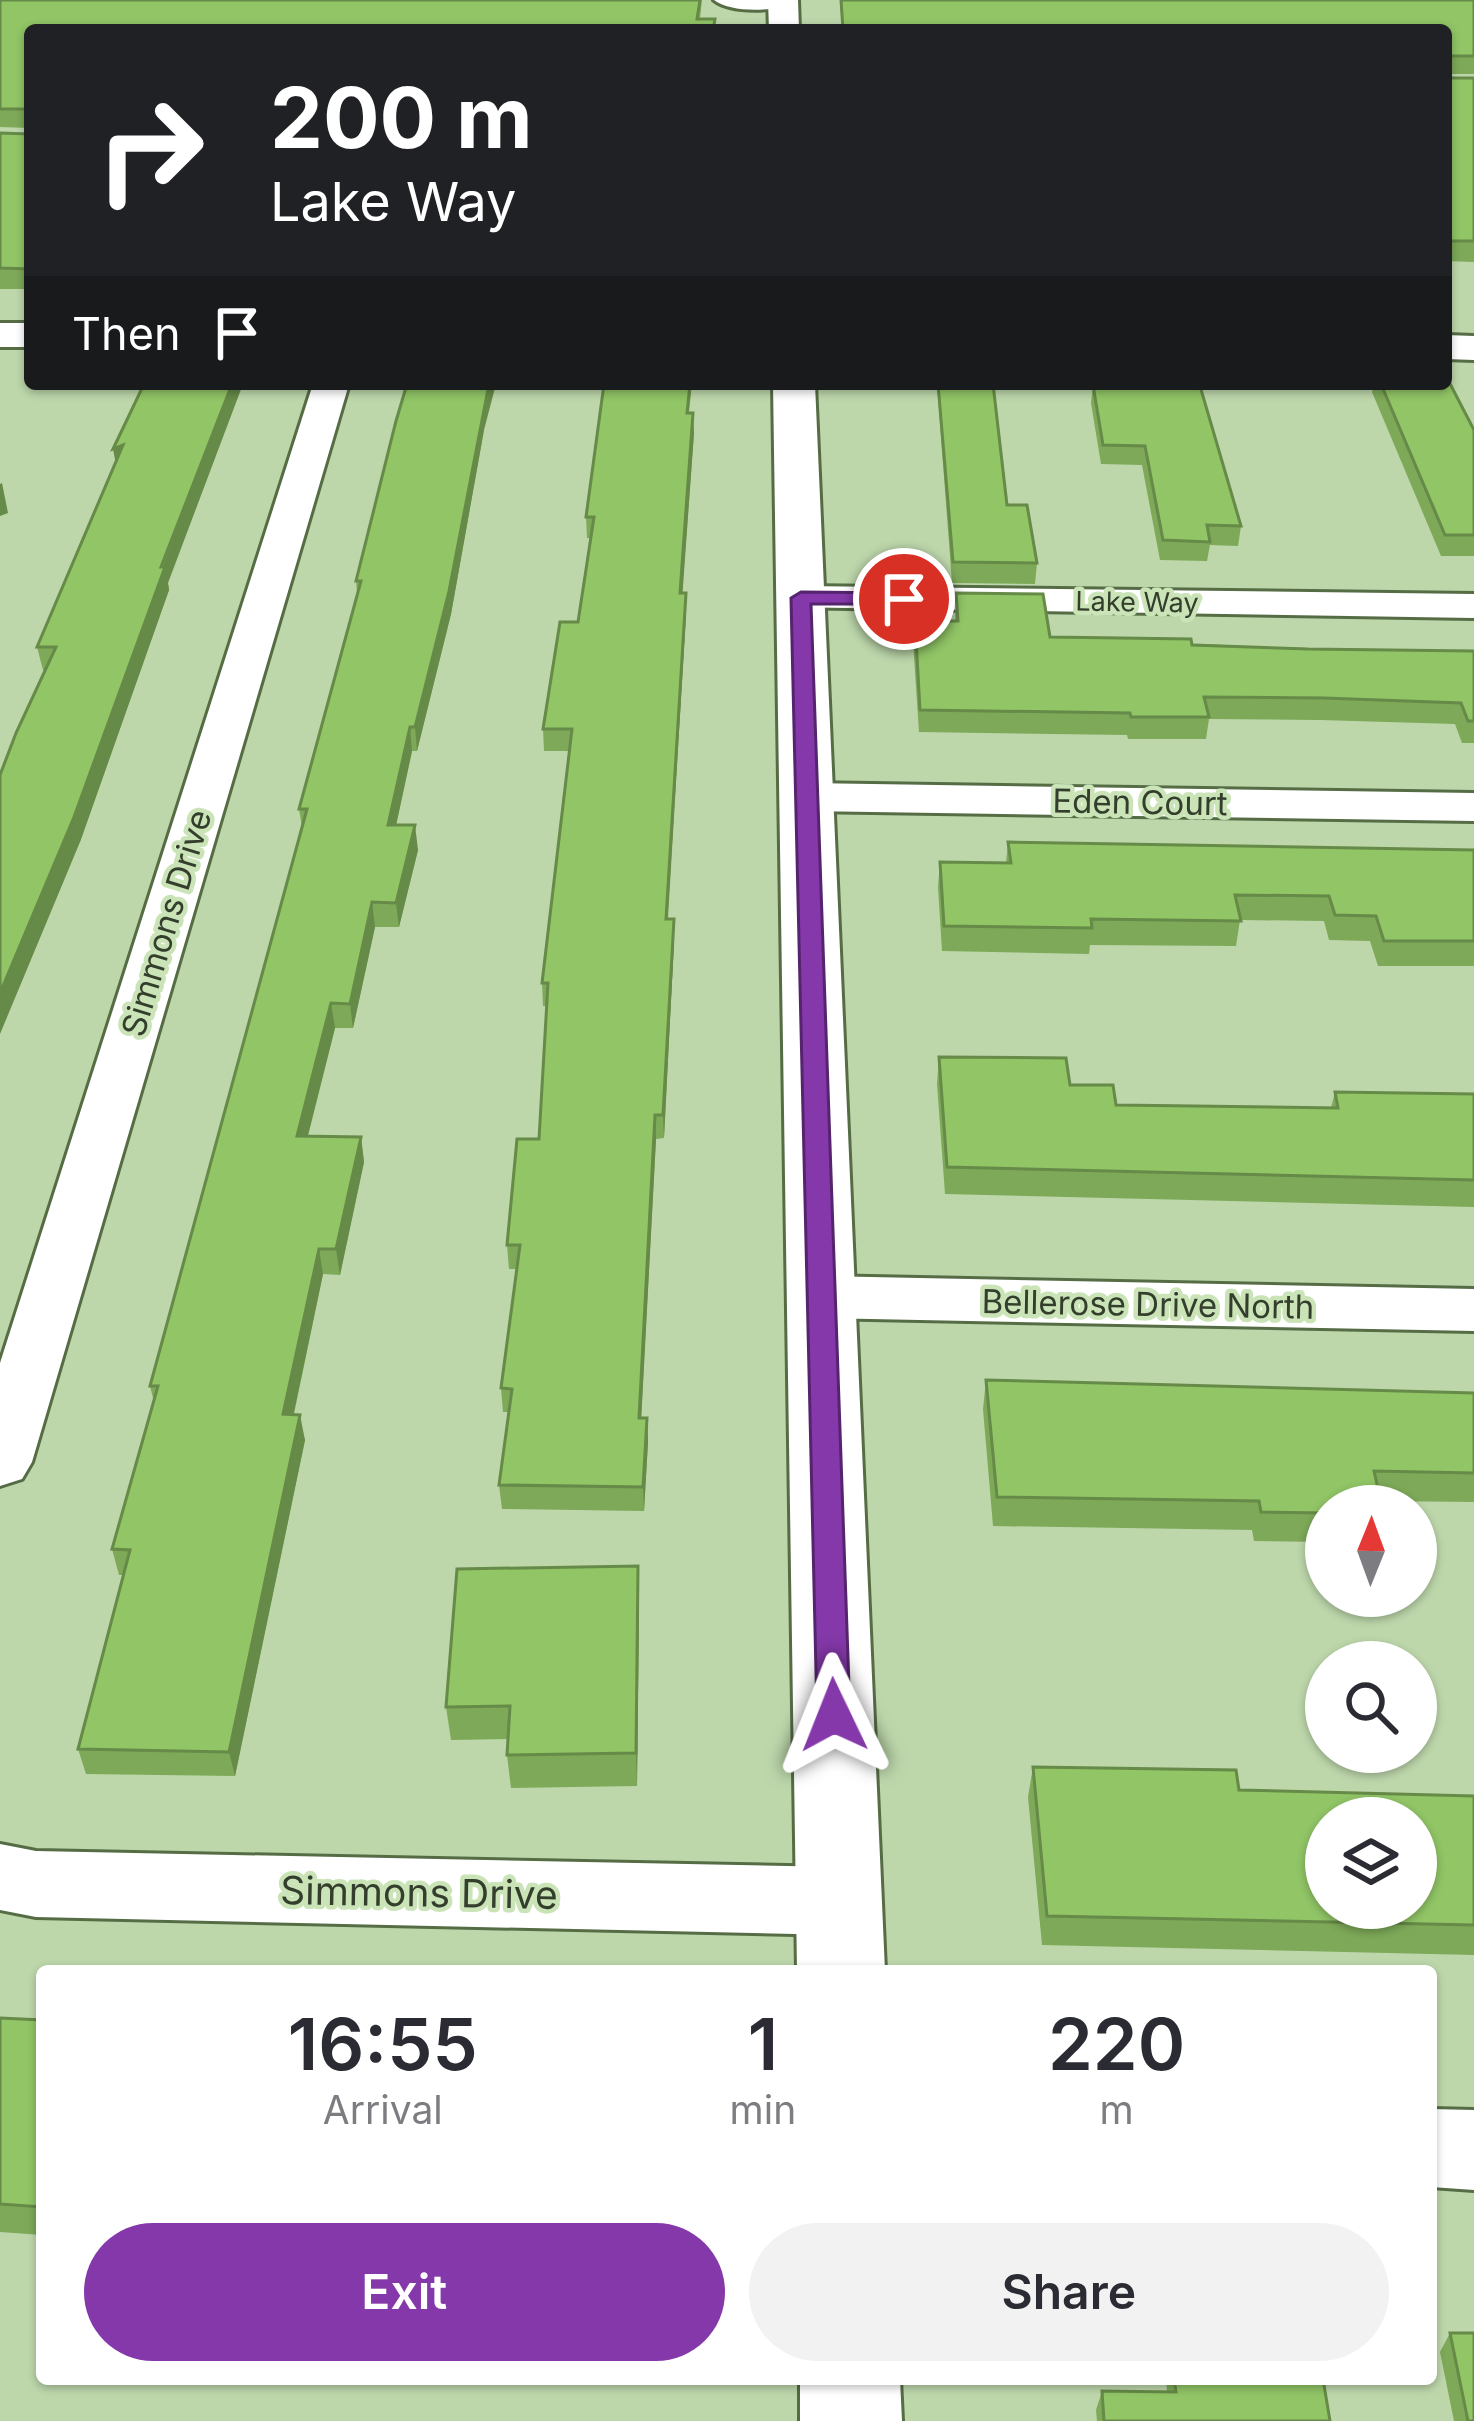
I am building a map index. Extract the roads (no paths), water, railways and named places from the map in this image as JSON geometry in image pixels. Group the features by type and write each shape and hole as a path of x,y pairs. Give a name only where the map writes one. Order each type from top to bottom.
{"street":[{"path":"727,0 783,0"},
{"name":"Simmons Drive","path":"0,1462 329,390"},
{"path":"794,390 840,1936"},
{"name":"Lake Way","path":"801,598 1474,606"},
{"name":"Eden Court","path":"806,797 1474,807"},
{"name":"Bellerose Drive North","path":"821,1297 1474,1310"},
{"name":"Simmons Drive","path":"0,1877 36,1884 840,1936"},
{"path":"1437,2148 1474,2150"},
{"path":"850,2385 850,2421"}]}
